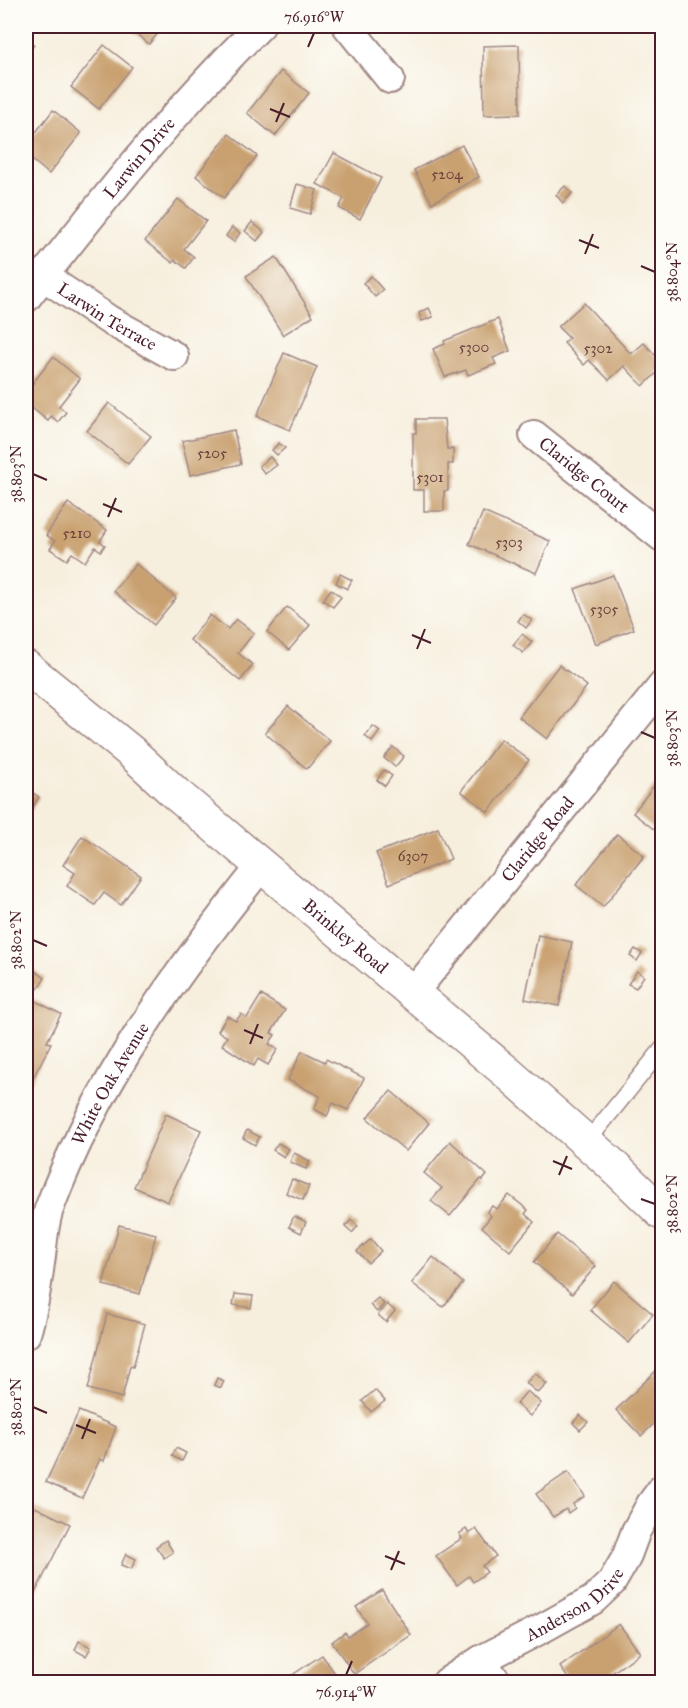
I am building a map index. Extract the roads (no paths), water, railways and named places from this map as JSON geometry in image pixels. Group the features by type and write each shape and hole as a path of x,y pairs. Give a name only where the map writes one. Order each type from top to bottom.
{"main road":[{"name":"Brinkley Road","path":"26,667 131,752 175,793 587,1142 663,1213"}],"street":[{"name":"Larwin Drive","path":"26,298 147,147 196,91 260,26"},
{"path":"347,26 390,79"},
{"name":"Larwin Terrace","path":"43,276 109,320 174,356"},
{"name":"Claridge Court","path":"534,435 663,537"},
{"name":"Claridge Road","path":"412,993 663,686"},
{"name":"White Oak Avenue","path":"26,1334 36,1291 45,1220 95,1108 126,1053 156,1007 223,913 262,865"},
{"name":"Anderson Drive","path":"447,1683 481,1660 593,1600 612,1582 626,1558 636,1531 651,1504 663,1489"},
{"path":"481,1660 497,1683"}],"lane":[{"path":"587,1142 663,1049"}]}
